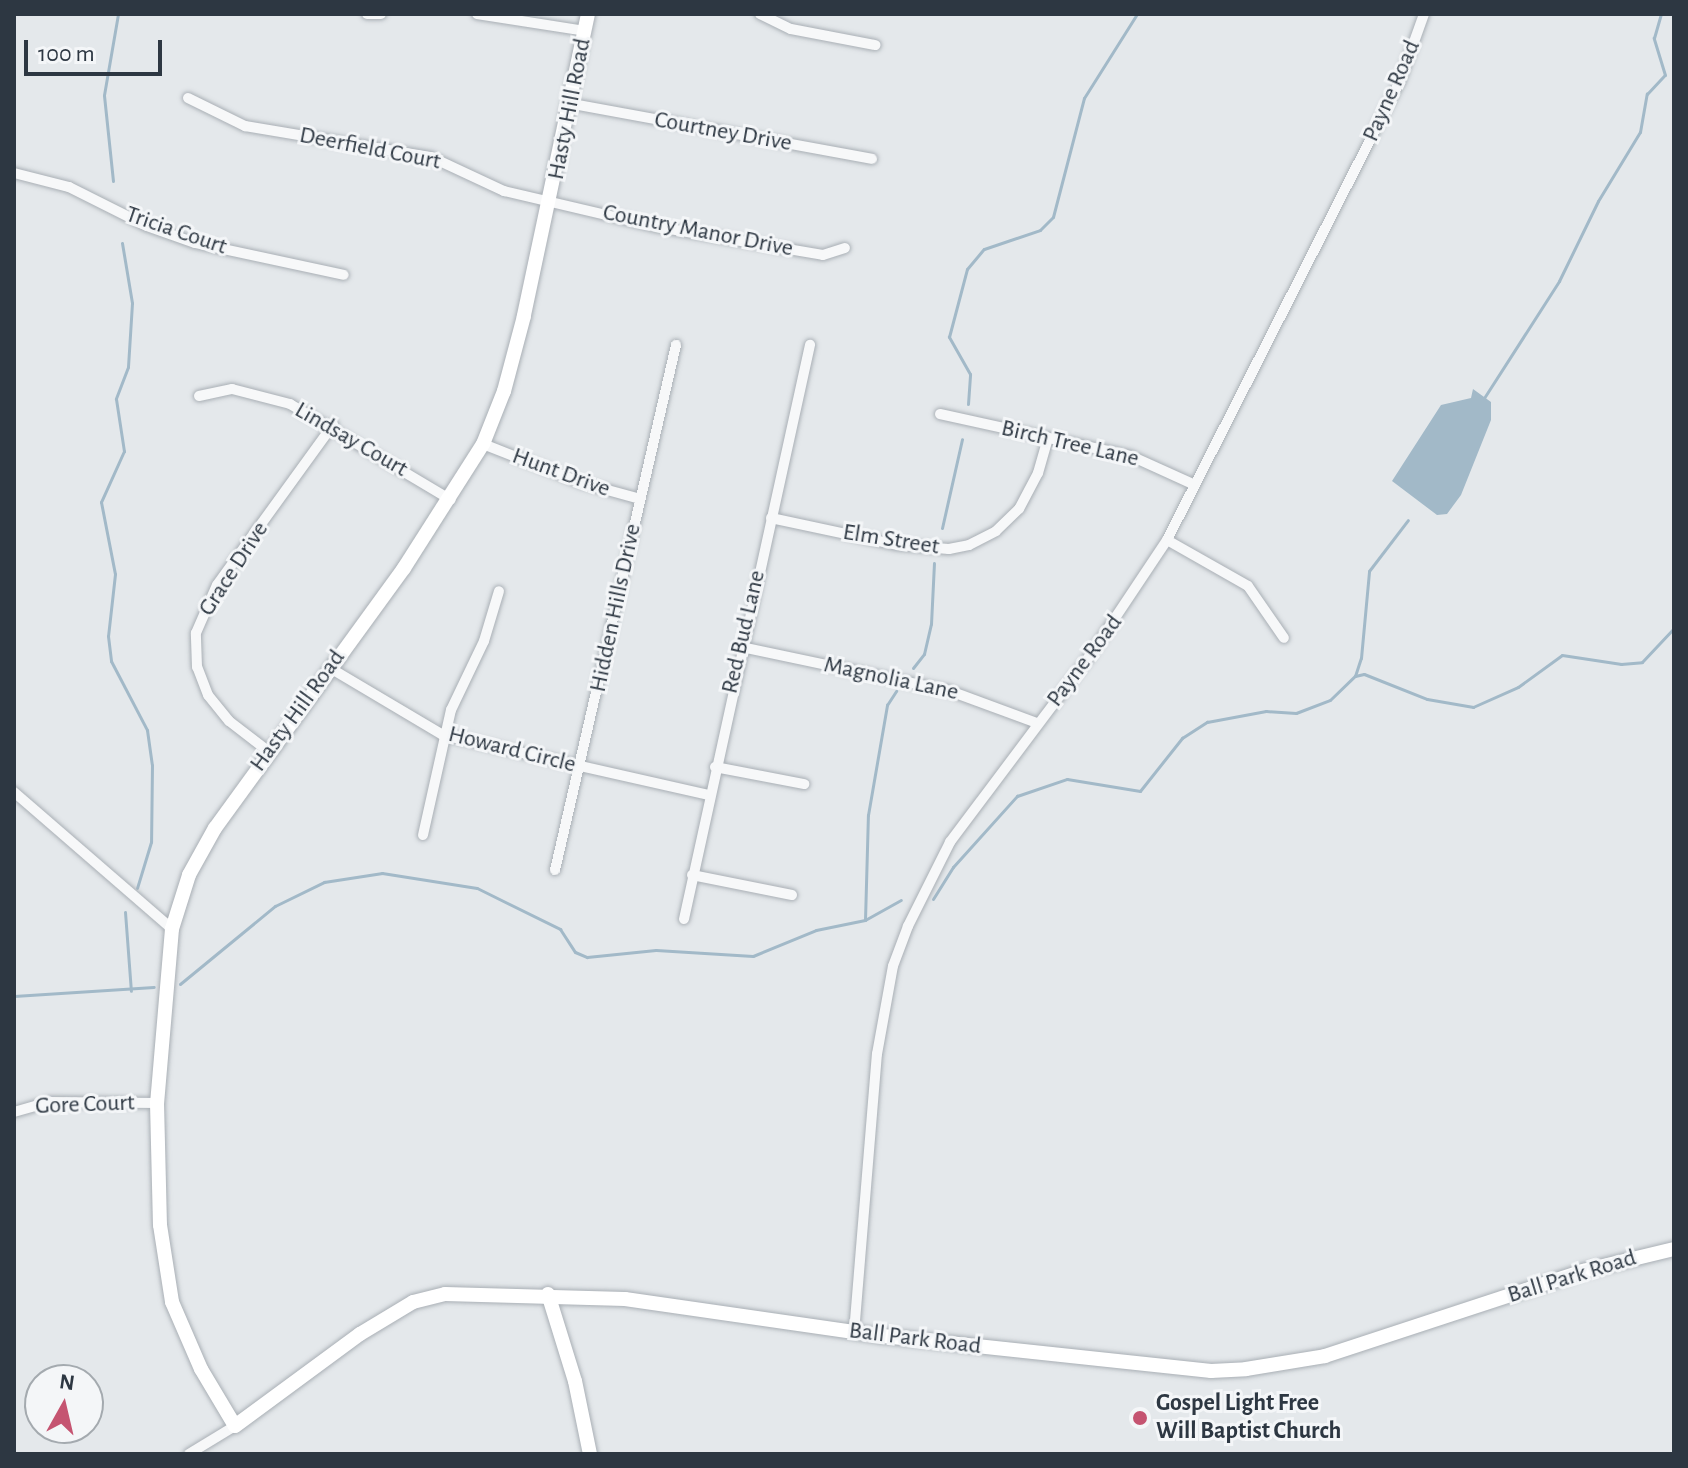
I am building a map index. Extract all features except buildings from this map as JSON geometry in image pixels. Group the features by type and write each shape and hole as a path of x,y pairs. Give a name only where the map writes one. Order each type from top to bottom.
{"street":[{"path":"367,14 381,14"},
{"path":"477,14 585,31"},
{"name":"Hasty Hill Road","path":"235,1426 206,1380 172,1302 160,1225 157,1103 172,929 196,858 268,751 451,500 483,444 504,391 551,202 573,104 588,14"},
{"path":"760,14 791,29 875,45"},
{"name":"Payne Road","path":"854,1333 877,1054 893,966 950,842 1126,606 1167,540 1393,94 1424,14"},
{"name":"Deerfield Court","path":"188,98 245,126 431,157 487,185 551,202"},
{"name":"Courtney Drive","path":"573,104 872,159"},
{"name":"Tricia Court","path":"14,173 69,187 147,226 195,243 344,275"},
{"name":"Country Manor Drive","path":"551,202 823,255 845,248"},
{"name":"Hidden Hills Drive","path":"555,870 676,345"},
{"name":"Red Bud Lane","path":"684,919 741,647 810,345"},
{"name":"Lindsay Court","path":"199,396 245,391 290,404 333,425 451,500"},
{"name":"Birch Tree Lane","path":"940,414 1154,463 1195,485"},
{"name":"Grace Drive","path":"268,751 229,721 208,695 197,667 196,633 217,585 333,425"},
{"name":"Elm Street","path":"771,518 914,547 969,545 996,531 1019,509 1038,473 1048,438"},
{"name":"Hunt Drive","path":"483,444 582,483 640,499"},
{"path":"1167,540 1248,586 1284,638"},
{"path":"423,835 443,735 458,691 484,641 499,591"},
{"name":"Magnolia Lane","path":"741,647 950,691 1037,723"},
{"name":"Howard Circle","path":"330,668 443,735 709,795"},
{"path":"715,767 804,784"},
{"path":"14,792 172,929"},
{"path":"692,875 792,895"},
{"name":"Gore Court","path":"14,1112 48,1102 157,1103"},
{"name":"Ball Park Road","path":"189,1454 235,1426 360,1334 413,1302 455,1293 625,1299 854,1333 1211,1371 1246,1369 1325,1356 1583,1271 1674,1249"},
{"path":"548,1294 575,1381 590,1454"}],"water":[{"path":"1473,389 1491,402 1491,420 1461,495 1447,514 1437,515 1392,481 1441,405 1471,398"}],"waterway":[{"path":"113,181 104,95 118,14"},
{"path":"968,404 970,374 949,337 967,269 984,249 1040,230 1053,217 1084,98 1137,14"},
{"path":"1484,398 1559,281 1598,201 1640,132 1647,94 1665,75 1654,38 1661,14"},
{"path":"122,243 132,303 128,367 116,399 124,451 101,502 115,574 108,636 111,661 147,730 152,765 151,842 137,888"},
{"path":"942,528 962,439"},
{"path":"933,899 953,867 1017,796 1067,779 1140,791 1182,738 1207,722 1266,711 1296,713 1330,700 1355,676 1361,658 1369,571 1408,520"},
{"path":"913,668 924,654 931,624 934,563"},
{"path":"1355,676 1364,674 1427,699 1473,707 1518,687 1562,655 1621,664 1642,662 1674,628"},
{"path":"865,920 868,815 887,705 896,691"},
{"path":"180,984 275,906 324,882 382,873 477,888 560,929 575,952 587,957 656,950 753,956 816,930 865,920 901,900"},
{"path":"125,912 131,991"},
{"path":"14,996 154,987"}],"place":[{"name":"Gospel Light Free Will Baptist Church","path":"1140,1418"}]}
